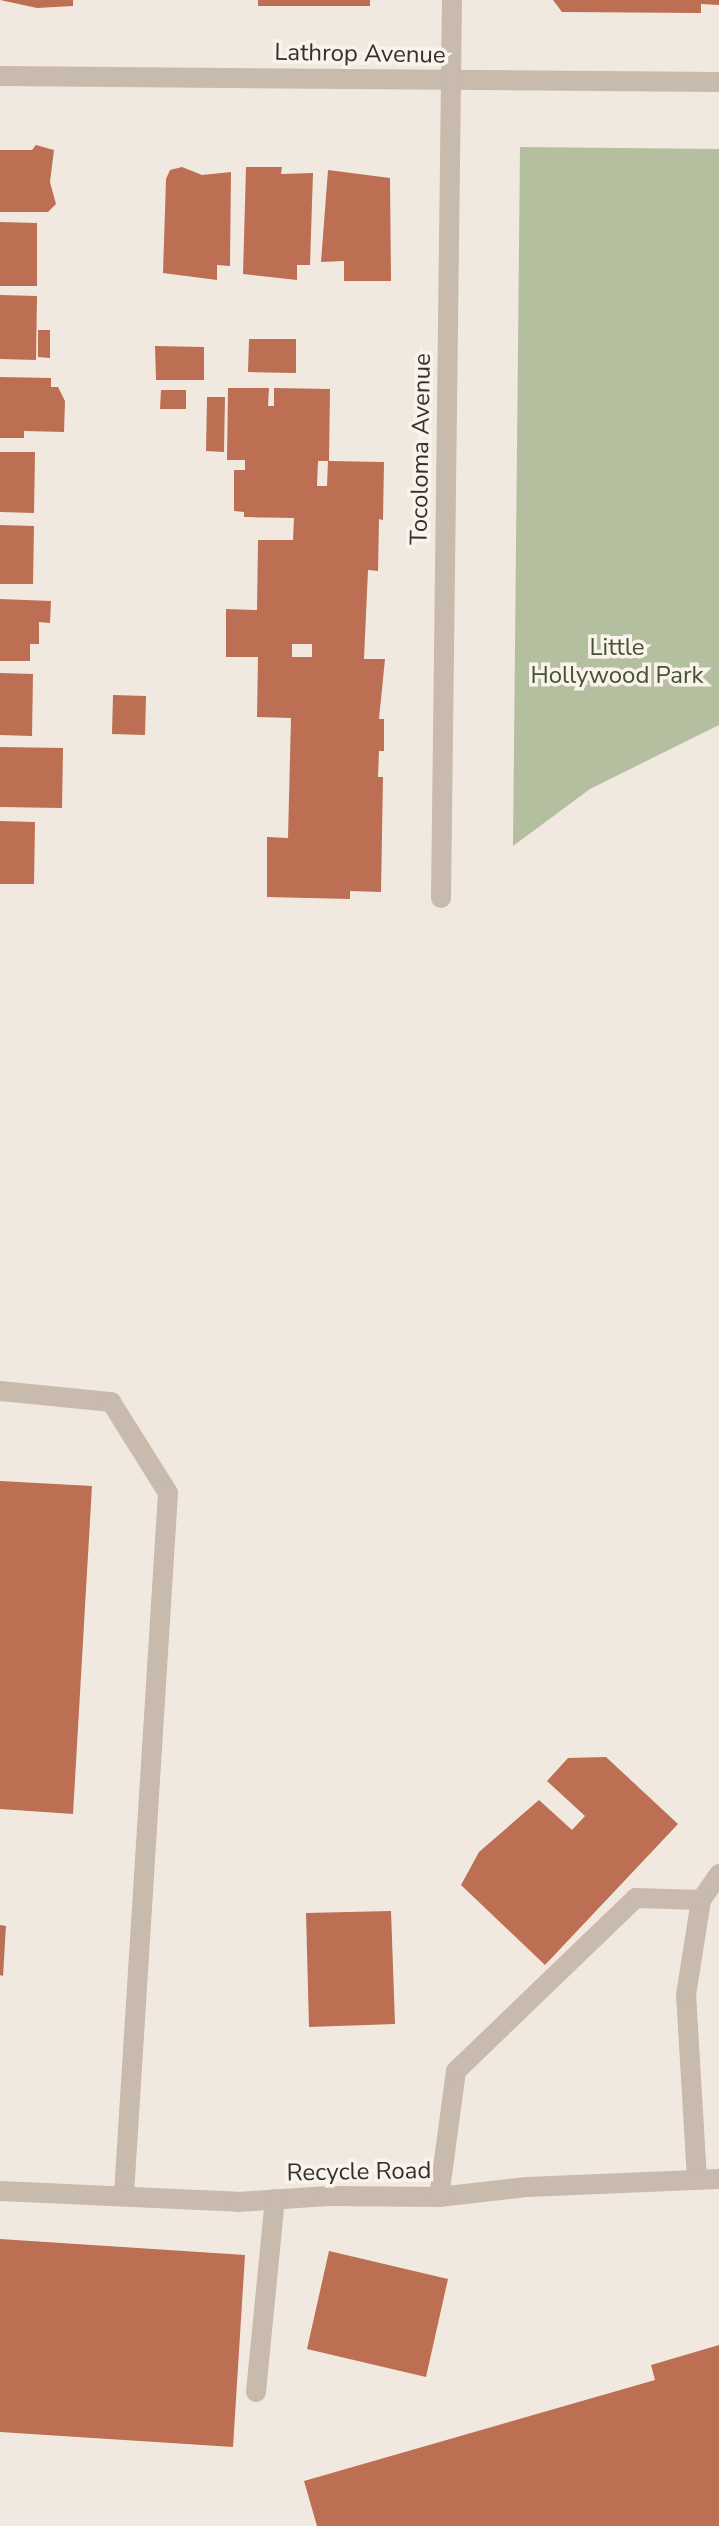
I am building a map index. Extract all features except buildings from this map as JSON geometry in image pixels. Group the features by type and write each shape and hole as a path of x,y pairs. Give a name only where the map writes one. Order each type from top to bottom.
{"street":[{"name":"Tocoloma Avenue","path":"441,898 452,0"},
{"name":"Lathrop Avenue","path":"0,76 719,82"},
{"path":"0,1391 111,1402 168,1493 124,2195"},
{"path":"697,2179 686,1995 701,1900 719,1874"},
{"path":"439,2197 456,2071 636,1898 701,1900"},
{"name":"Recycle Road","path":"0,2191 275,2199 439,2197 541,2186 719,2179"},
{"path":"256,2392 275,2199"}],"green space":[{"name":"Little Hollywood Park","path":"520,147 719,149 719,725 590,789 513,846"}]}
